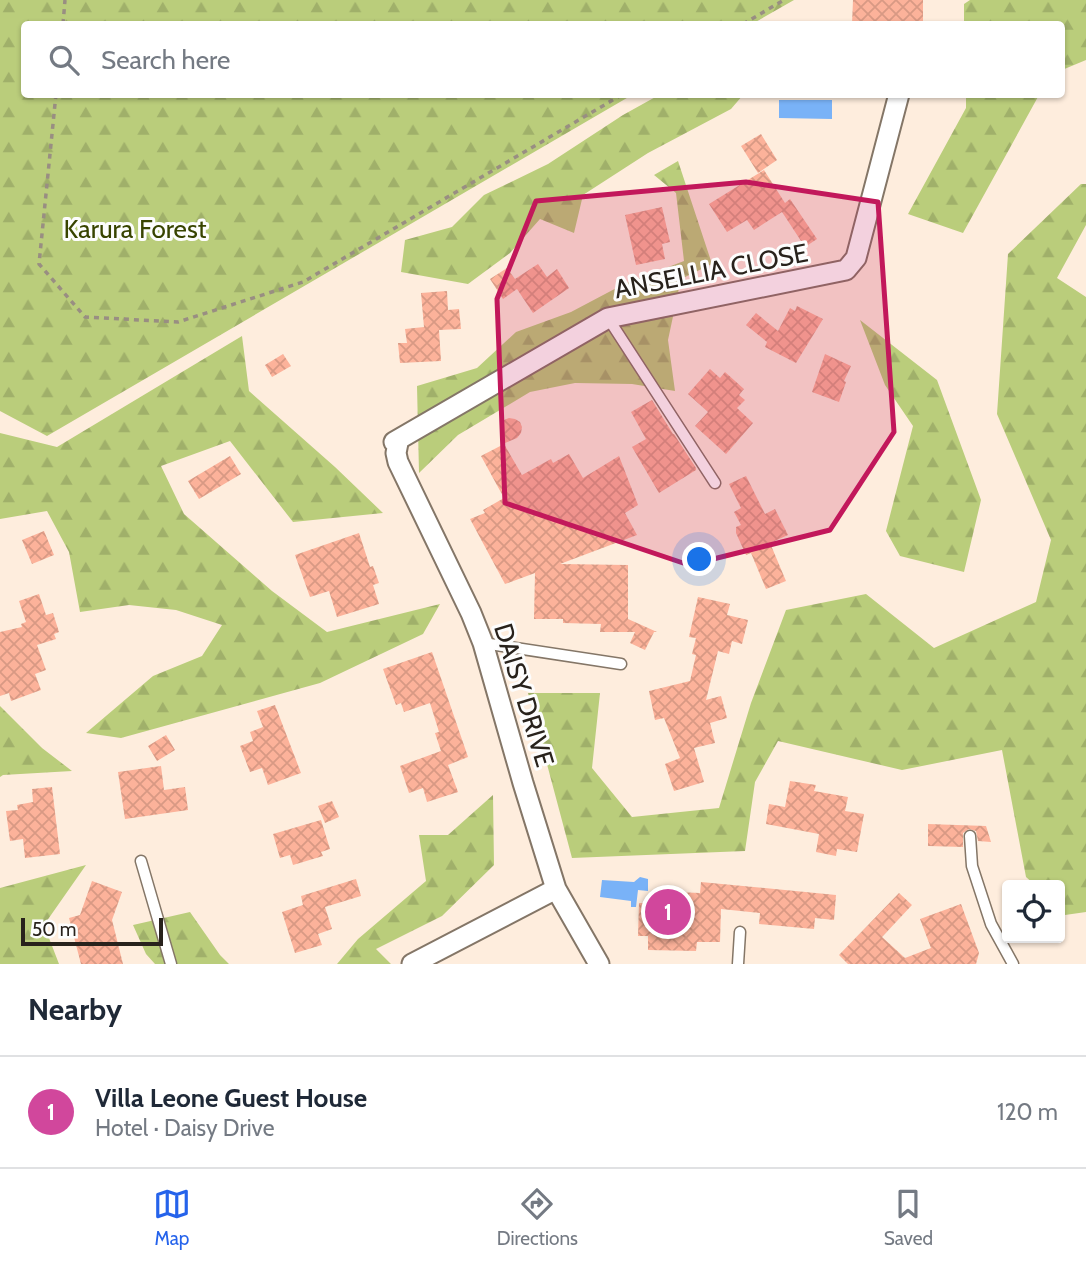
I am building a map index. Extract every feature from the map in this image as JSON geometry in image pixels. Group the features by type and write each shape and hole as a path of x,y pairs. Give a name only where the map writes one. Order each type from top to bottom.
{"street":[{"name":"ANSELLIA CLOSE","path":"398,443 394,442 608,318 846,270 856,258 898,98"},
{"name":"DAISY DRIVE","path":"398,443 398,462 483,643 556,889 599,964"},
{"path":"412,964 556,889"}],"lane":[{"path":"608,318 715,483"},
{"path":"483,643 621,664"},
{"path":"970,836 972,866 991,924 1013,964"},
{"path":"141,861 171,964"},
{"path":"738,964 740,932"}],"path":[{"path":"63,21 65,0"},
{"path":"748,21 785,0"},
{"path":"56,98 39,264 85,317 178,322 303,282 616,98"}],"highlighted area":[{"path":"746,182 878,202 894,432 830,530 689,565 505,503 497,299 536,201"}],"green space":[{"name":"Karura Forest","path":"0,0 794,0 757,21 21,21 21,98 627,98 47,436 0,411"},
{"path":"970,0 1086,0 1086,60 1065,69 1065,21 964,21 964,4"},
{"path":"654,98 740,98 731,109 648,153 583,195 574,233 540,219 510,253 468,284 401,272 405,240 452,227 484,195 548,164"},
{"path":"966,98 1037,98 963,233 908,214 966,108"},
{"path":"678,161 712,264 681,279 668,340 675,391 632,384 575,383 530,392 458,435 419,473 417,386 477,368 516,332 571,312 624,284 684,261 676,193 654,175"},
{"path":"1081,184 1086,184 1086,225 1057,278 1086,297 1086,912 1065,915 1065,880 1029,880 1026,877 1002,750 902,770 778,741 755,782 745,851 572,858 528,693 600,693 592,768 632,817 719,808 751,703 786,610 866,594 934,648 1036,602 1051,540 997,414 1008,254"},
{"path":"860,320 937,380 981,500 964,572 900,556 886,531 913,426 885,385"},
{"path":"242,336 249,391 383,513 293,522 230,441 161,466 184,514 272,591 327,632 440,604 423,634 320,683 121,738 86,733 153,676 202,656 222,625 176,610 129,605 80,612 69,552 47,511 0,519 0,433 57,447"},
{"path":"0,706 42,748 72,771 0,777"},
{"path":"493,795 494,865 442,916 376,949 391,964 337,964 358,939 426,881 419,835 448,835"},
{"path":"86,865 44,925 59,964 0,964 0,888"},
{"path":"190,912 229,964 155,964 146,954 133,925"}],"water":[{"path":"779,100 832,100 832,119 779,118"},
{"path":"640,877 648,879 648,891 638,890 636,907 631,907 631,901 600,897 602,880 634,882"}],"building":[{"path":"853,0 923,0 923,21 852,21"},
{"path":"761,134 777,160 758,173 741,146"},
{"path":"764,170 785,203 790,199 817,239 805,247 782,212 754,230 747,220 727,232 709,204"},
{"path":"662,207 670,242 662,244 665,259 636,265 625,215"},
{"path":"538,264 547,277 557,269 569,288 533,313 517,289 503,299 490,279 507,268 515,279"},
{"path":"447,291 448,310 459,309 461,329 439,330 441,361 400,363 398,343 407,343 405,329 424,327 421,293"},
{"path":"797,306 823,319 796,363 765,347 767,342 746,325 756,313 778,331 790,308 795,311"},
{"path":"283,354 291,366 272,377 265,365"},
{"path":"825,354 851,366 839,402 812,392"},
{"path":"710,369 720,378 725,372 744,389 739,395 745,400 737,408 753,423 726,454 695,426 708,412 688,394"},
{"path":"652,400 696,468 659,493 632,447 646,439 631,412"},
{"path":"509,418 520,422 522,427 517,438 505,443 500,425"},
{"path":"504,444 522,475 551,459 553,463 569,454 583,478 619,456 638,505 625,513 637,535 560,564 628,565 628,619 657,632 654,632 645,650 630,643 635,632 600,632 601,624 563,623 563,619 534,619 535,573 505,584 470,519 485,513 483,510 504,498 481,456"},
{"path":"230,456 241,474 199,499 188,481"},
{"path":"746,476 765,514 775,509 788,535 770,543 786,581 766,589 751,553 746,555 736,533 736,527 741,525 734,512 741,508 729,484"},
{"path":"44,531 54,555 32,564 22,540"},
{"path":"359,533 370,567 373,566 379,583 373,585 379,604 337,617 329,591 310,597 295,555"},
{"path":"39,594 46,615 53,613 59,632 54,634 56,639 37,645 46,670 35,674 41,690 11,701 9,693 0,696 0,632 22,627 21,624 26,622 19,601"},
{"path":"698,597 730,604 727,615 748,620 742,644 732,641 729,654 718,651 706,700 721,696 727,718 710,723 715,743 694,748 704,782 674,791 665,764 680,758 664,718 655,720 649,691 690,681 696,655 692,654 696,638 689,637"},
{"path":"432,652 468,757 448,765 458,792 427,802 423,788 409,793 400,766 441,751 435,733 439,732 430,703 404,712 401,703 396,705 383,669"},
{"path":"275,705 301,773 268,785 262,768 250,772 240,746 253,741 250,732 263,727 257,711"},
{"path":"166,735 175,750 157,761 148,746"},
{"path":"161,766 164,790 185,787 188,810 125,819 118,772"},
{"path":"790,781 816,785 814,791 848,797 845,811 864,814 857,852 837,849 836,856 816,852 819,834 766,824 769,804 785,807"},
{"path":"52,787 60,854 25,858 23,839 10,841 6,811 18,810 17,805 33,802 32,789"},
{"path":"332,801 339,817 325,823 318,806"},
{"path":"321,820 330,849 321,852 323,856 293,865 290,855 280,858 273,834"},
{"path":"928,824 986,826 991,842 978,841 976,831 969,829 963,833 963,847 928,846"},
{"path":"356,879 361,896 325,907 332,929 318,934 322,945 295,953 282,912 303,905 301,896"},
{"path":"92,881 122,892 112,920 123,964 81,964 69,918 80,915"},
{"path":"701,882 836,895 834,920 815,918 814,929 759,924 760,913 721,909 720,942 697,942 696,951 648,950 648,936 638,936 639,903 651,903 651,891 700,893"},
{"path":"899,893 912,905 882,937 905,958 931,948 920,919 961,904 979,953 976,964 848,964 839,955"}],"place":[{"name":"Villa Leone Guest House","path":"668,912"}]}
